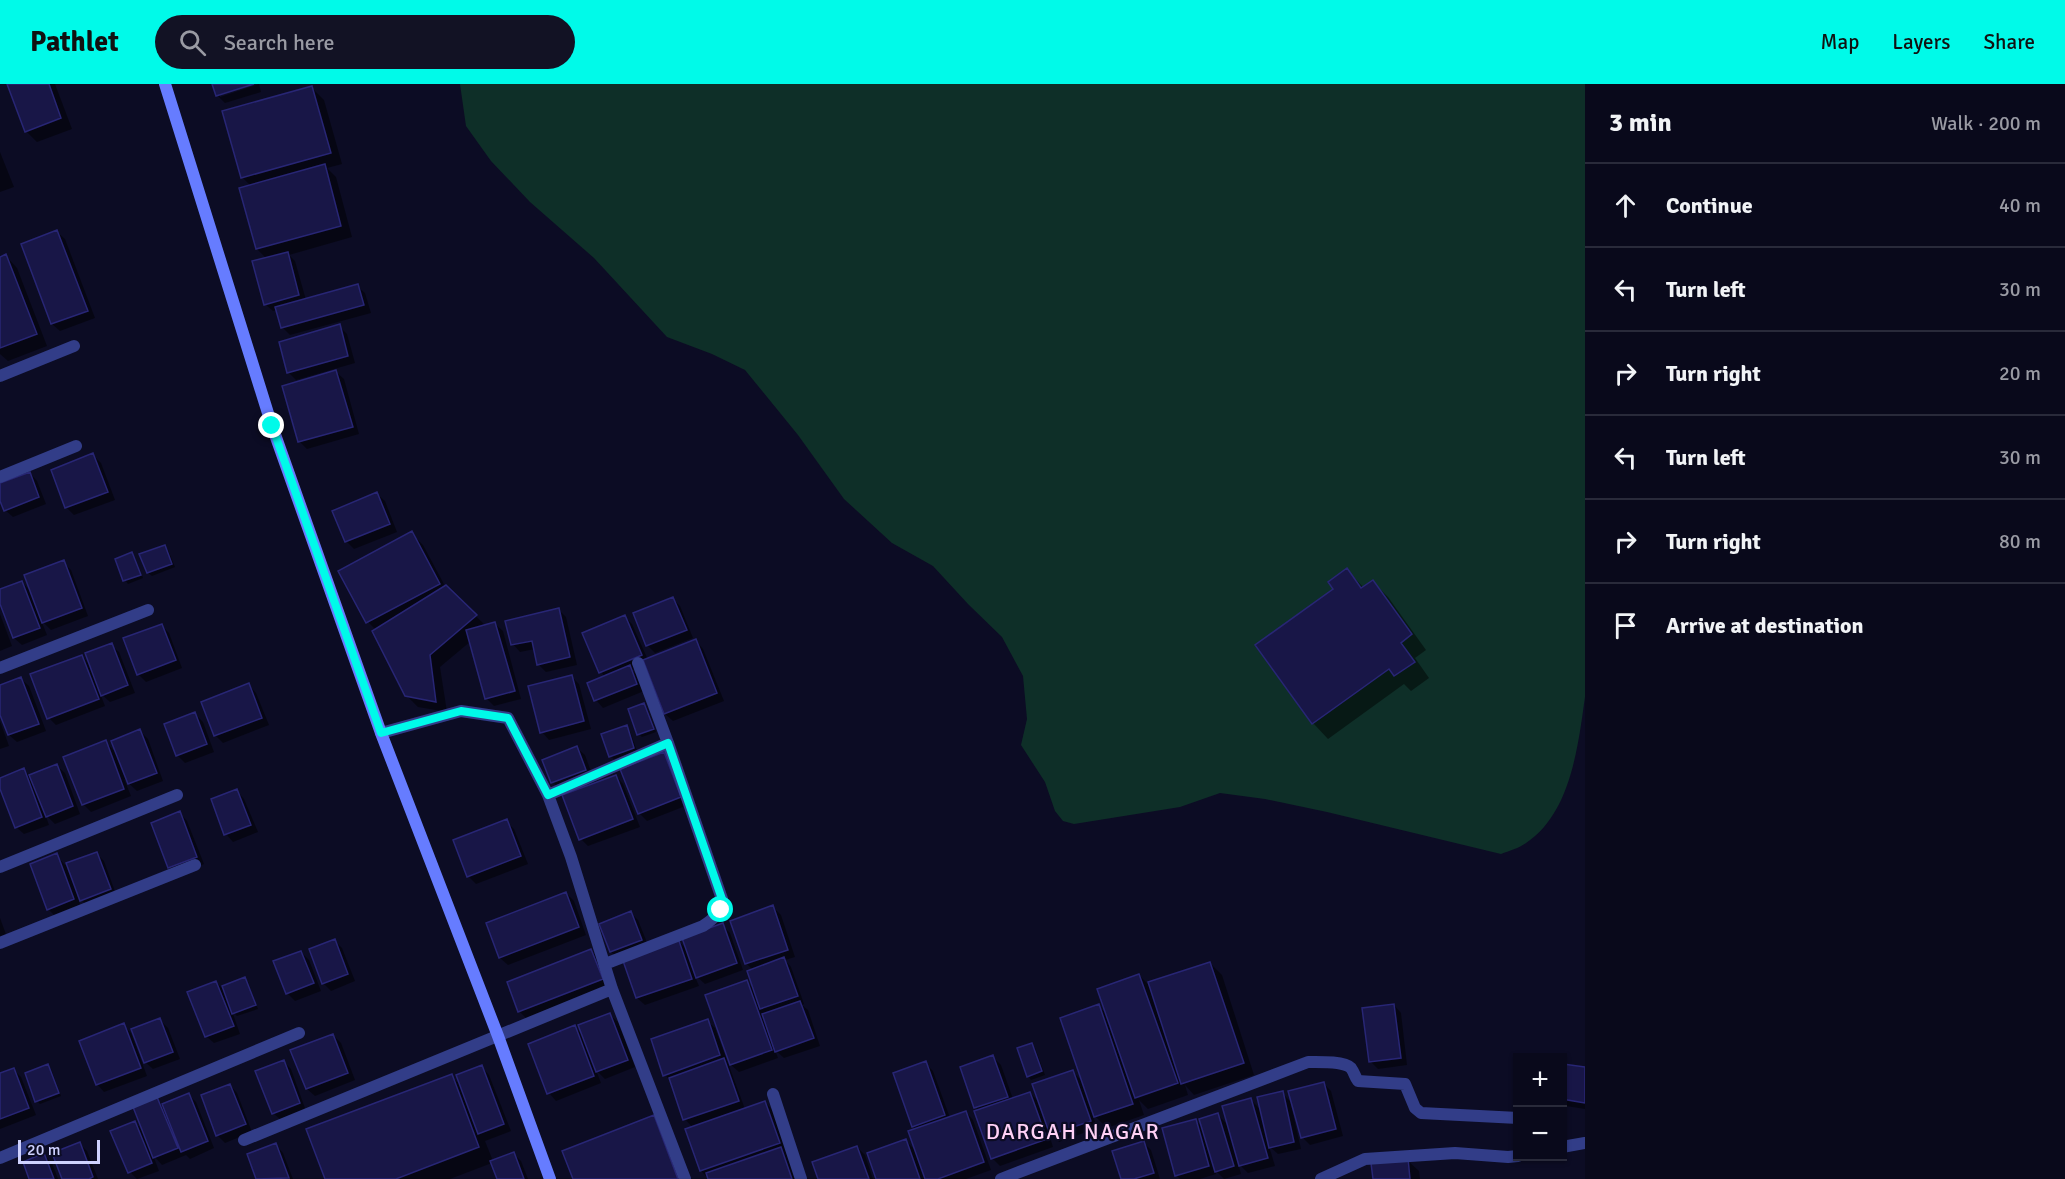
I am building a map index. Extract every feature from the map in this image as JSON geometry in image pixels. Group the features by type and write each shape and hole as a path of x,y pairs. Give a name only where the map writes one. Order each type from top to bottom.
{"street":[{"path":"165,84 272,426 381,733 498,1036 550,1179"},
{"path":"0,376 75,346"},
{"path":"0,477 76,446"},
{"path":"0,668 148,610"},
{"path":"604,964 703,926 715,918 721,910 722,899 638,663"},
{"path":"381,733 461,711 508,718 548,795 571,857 612,989 685,1179"},
{"path":"548,795 668,743"},
{"path":"0,867 177,795"},
{"path":"0,944 195,865"},
{"path":"244,1140 612,989"},
{"path":"0,1158 299,1033"},
{"path":"1001,1179 1308,1062 1327,1062 1347,1066 1353,1071 1358,1081 1405,1084 1415,1108 1421,1113 1513,1118"},
{"path":"773,1094 801,1179"},
{"path":"1567,1146 1585,1143"},
{"path":"1321,1179 1365,1159 1455,1153 1513,1156"}],"green space":[{"path":"460,84 1585,84 1585,697 1570,777 1563,797 1553,814 1541,830 1526,843 1501,854 1327,812 1265,799 1220,793 1180,807 1074,824 1063,821 1055,811 1045,782 1021,745 1027,719 1023,676 1002,637 933,566 892,543 844,499 798,435 745,370 712,354 667,337 594,258 530,202 491,161 466,126"}],"building":[{"path":"7,84 49,84 61,118 25,132"},
{"path":"212,84 254,84 216,96"},
{"path":"312,86 331,153 241,178 222,111"},
{"path":"325,164 341,226 256,249 239,188"},
{"path":"57,230 88,311 51,324 21,244"},
{"path":"288,252 299,295 264,305 252,261"},
{"path":"6,254 37,334 0,348 0,257"},
{"path":"358,284 364,305 281,328 275,307"},
{"path":"340,324 348,356 287,373 279,342"},
{"path":"336,370 353,427 298,442 282,386"},
{"path":"93,453 108,492 65,508 51,470"},
{"path":"30,472 39,497 4,511 0,501 0,483"},
{"path":"377,492 390,524 345,542 332,511"},
{"path":"412,531 440,584 366,623 338,571"},
{"path":"165,545 172,564 147,573 139,554"},
{"path":"132,552 141,575 123,581 115,559"},
{"path":"64,560 82,608 42,623 24,575"},
{"path":"1347,568 1361,588 1373,580 1412,634 1401,643 1415,662 1394,676 1389,669 1312,724 1255,645 1333,589 1328,582"},
{"path":"22,581 40,628 13,638 0,604 0,589"},
{"path":"446,585 477,615 430,655 436,702 405,696 372,631"},
{"path":"673,597 687,630 646,646 633,613"},
{"path":"559,608 570,657 537,665 532,641 511,645 505,621"},
{"path":"625,615 642,655 599,673 582,633"},
{"path":"495,622 515,691 485,699 466,630"},
{"path":"162,624 176,660 137,675 123,638"},
{"path":"696,639 717,693 664,714 643,660"},
{"path":"112,643 128,685 101,696 85,653"},
{"path":"82,655 99,699 47,719 30,674"},
{"path":"630,665 637,684 594,701 587,683"},
{"path":"572,675 584,721 540,733 528,686"},
{"path":"21,677 39,724 8,735 0,715 0,685"},
{"path":"249,683 262,718 214,736 201,702"},
{"path":"644,703 654,729 637,735 628,709"},
{"path":"195,712 207,744 176,756 164,724"},
{"path":"627,725 634,748 609,757 601,734"},
{"path":"140,729 157,773 128,784 111,741"},
{"path":"106,740 124,789 82,805 63,757"},
{"path":"577,746 586,770 551,783 542,760"},
{"path":"664,752 681,797 638,814 620,769"},
{"path":"57,764 73,806 46,817 29,775"},
{"path":"24,768 42,817 15,828 0,789 0,778"},
{"path":"616,775 633,819 579,840 562,795"},
{"path":"237,789 251,825 224,835 211,799"},
{"path":"180,811 197,857 168,868 151,823"},
{"path":"507,819 521,856 467,877 453,840"},
{"path":"97,852 111,889 80,901 66,863"},
{"path":"57,853 74,899 47,910 30,864"},
{"path":"566,892 579,927 499,958 486,923"},
{"path":"773,905 788,950 745,964 730,921"},
{"path":"631,911 642,940 610,952 599,924"},
{"path":"723,923 737,963 696,978 682,938"},
{"path":"678,938 692,979 636,998 622,958"},
{"path":"335,939 348,974 322,984 309,949"},
{"path":"591,949 603,979 518,1012 507,982"},
{"path":"301,951 314,983 286,994 273,961"},
{"path":"784,957 798,996 760,1009 747,971"},
{"path":"1210,962 1244,1063 1181,1084 1148,982"},
{"path":"1139,974 1178,1083 1135,1098 1097,989"},
{"path":"245,977 256,1005 232,1014 222,986"},
{"path":"747,980 772,1050 730,1065 705,995"},
{"path":"216,981 234,1026 205,1037 187,992"},
{"path":"800,1001 814,1038 775,1052 762,1014"},
{"path":"1099,1004 1133,1104 1094,1117 1060,1018"},
{"path":"1394,1004 1401,1058 1369,1062 1362,1008"},
{"path":"610,1013 628,1060 596,1072 578,1025"},
{"path":"160,1018 173,1052 144,1063 131,1029"},
{"path":"708,1019 720,1055 663,1076 651,1039"},
{"path":"124,1023 141,1068 96,1085 79,1041"},
{"path":"575,1025 594,1076 547,1094 528,1044"},
{"path":"333,1034 348,1073 306,1089 290,1050"},
{"path":"1032,1043 1042,1071 1027,1077 1017,1048"},
{"path":"993,1055 1008,1097 974,1108 960,1067"},
{"path":"724,1058 739,1101 683,1120 669,1078"},
{"path":"284,1060 300,1103 272,1114 255,1071"},
{"path":"926,1061 945,1115 912,1127 893,1073"},
{"path":"48,1064 59,1093 35,1102 25,1073"},
{"path":"482,1065 504,1124 478,1134 456,1075"},
{"path":"1567,1065 1585,1067 1585,1103 1567,1100"},
{"path":"14,1068 29,1108 0,1119 0,1073"},
{"path":"1073,1070 1091,1121 1050,1135 1032,1084"},
{"path":"452,1074 479,1147 396,1179 325,1179 306,1129"},
{"path":"1324,1082 1336,1129 1301,1138 1288,1091"},
{"path":"230,1084 246,1124 216,1136 201,1095"},
{"path":"1283,1091 1294,1142 1269,1148 1257,1097"},
{"path":"1030,1092 1047,1139 991,1159 974,1111"},
{"path":"189,1093 208,1141 181,1152 162,1104"},
{"path":"157,1097 178,1148 153,1158 133,1107"},
{"path":"1251,1098 1268,1158 1239,1166 1222,1106"},
{"path":"765,1101 780,1143 700,1171 685,1129"},
{"path":"966,1111 984,1162 938,1179 925,1179 908,1131"},
{"path":"1218,1113 1234,1166 1215,1172 1199,1119"},
{"path":"654,1115 678,1179 573,1179 562,1151"},
{"path":"1196,1119 1209,1166 1175,1176 1162,1128"},
{"path":"135,1121 152,1163 128,1173 110,1131"},
{"path":"906,1139 920,1179 876,1179 867,1153"},
{"path":"1144,1141 1154,1173 1134,1179 1121,1179 1112,1151"},
{"path":"80,1142 93,1177 62,1179 52,1153"},
{"path":"276,1143 289,1178 256,1179 247,1154"},
{"path":"857,1146 869,1179 818,1179 812,1162"},
{"path":"781,1147 792,1179 708,1179 706,1173"},
{"path":"514,1152 524,1179 497,1179 490,1161"},
{"path":"44,1153 54,1179 29,1179 23,1162"},
{"path":"1408,1158 1410,1179 1373,1179 1371,1163"}],"district":[{"name":"DARGAH NAGAR","path":"1073,1131"}],"route":[{"path":"272,426 381,733 461,711 508,718 548,795 668,743 722,899 721,910"}]}
